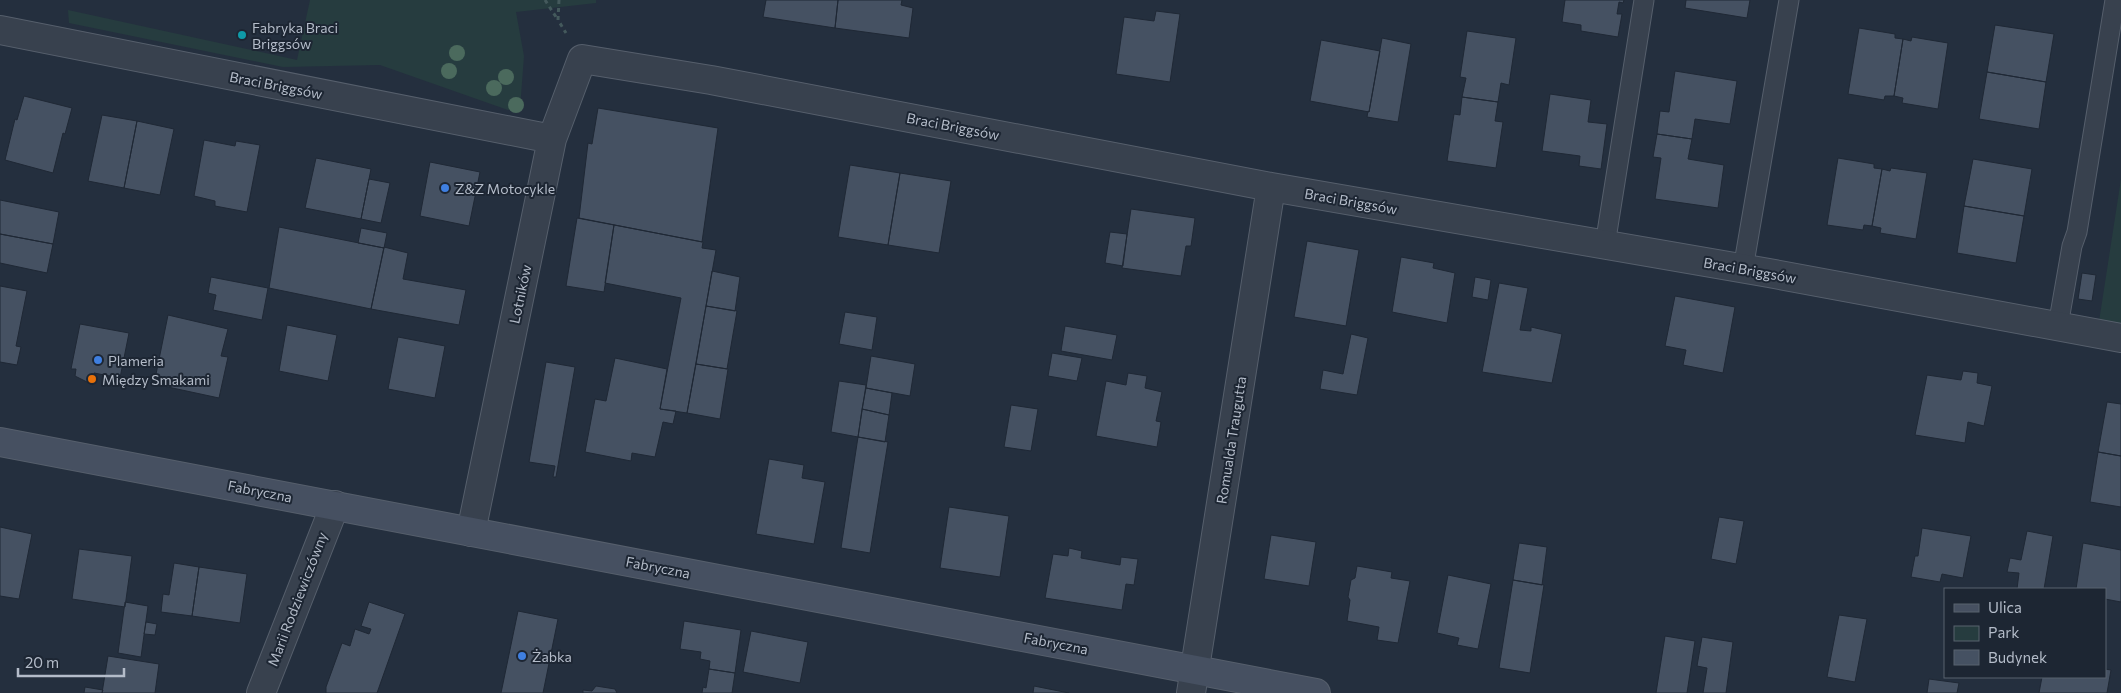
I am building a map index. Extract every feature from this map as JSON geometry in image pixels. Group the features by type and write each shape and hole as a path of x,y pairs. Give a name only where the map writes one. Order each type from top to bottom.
{"street":[{"name":"Braci Briggsów","path":"0,30 552,139"},
{"name":"Braci Briggsów","path":"582,59 711,80 1271,187 1743,269 2121,338"},
{"name":"Lotników","path":"471,532 552,139 582,59"},
{"name":"Romualda Traugutta","path":"1193,681 1271,187"},
{"name":"Fabryczna","path":"0,442 471,532 1193,681 1316,693"},
{"name":"Marii Rodziewiczówny","path":"261,693 335,506"}],"lane":[{"path":"1606,245 1644,0"},
{"path":"1743,269 1789,0"},
{"path":"2058,326 2072,246 2077,232 2115,0"}],"path":[{"path":"545,0 558,20"}],"green space":[{"path":"310,0 596,0 596,3 516,12 524,56 520,109 508,110 380,65 283,67 69,23 68,10 297,60"},
{"path":"2121,179 2121,331 2098,328"}],"building":[{"path":"766,0 838,0 835,28 763,17"},
{"path":"838,0 902,0 901,5 913,8 909,38 835,28"},
{"path":"1565,0 1624,0 1623,3 1619,2 1617,14 1622,14 1618,37 1581,31 1581,25 1562,22"},
{"path":"1686,0 1750,0 1747,18 1685,8"},
{"path":"1156,11 1180,14 1170,82 1116,74 1124,17 1154,21"},
{"path":"1995,25 2054,34 2046,82 1987,72"},
{"path":"1859,28 1895,34 1895,38 1903,39 1894,96 1885,96 1884,100 1848,94"},
{"path":"1467,31 1516,38 1509,85 1501,83 1498,102 1462,97 1466,78 1460,77"},
{"path":"1912,37 1948,43 1938,109 1902,103 1903,98 1894,96 1903,39 1911,41"},
{"path":"1382,38 1411,44 1398,122 1367,117"},
{"path":"1321,40 1380,51 1369,112 1310,101"},
{"path":"1675,71 1737,81 1730,124 1695,119 1692,139 1657,134 1660,111 1669,112"},
{"path":"1987,72 2046,82 2039,129 1979,119"},
{"path":"1550,94 1591,100 1588,122 1607,124 1601,169 1579,166 1580,156 1542,151"},
{"path":"24,96 72,108 65,134 63,133 53,173 5,160 15,119 17,120"},
{"path":"1462,97 1498,102 1495,121 1503,122 1496,168 1447,161 1454,114 1460,115"},
{"path":"598,108 718,128 702,242 579,218 588,143 592,144"},
{"path":"102,115 137,121 124,188 88,181"},
{"path":"137,121 174,129 160,195 124,188"},
{"path":"1657,134 1692,139 1688,159 1724,165 1718,208 1655,199 1661,158 1653,157"},
{"path":"204,140 235,146 236,141 260,145 247,212 215,206 215,201 194,196"},
{"path":"316,158 371,169 361,219 305,208"},
{"path":"1838,158 1874,164 1874,168 1882,169 1872,226 1864,225 1863,230 1827,225"},
{"path":"1973,159 2032,169 2024,216 1964,206"},
{"path":"430,162 480,172 469,226 420,216"},
{"path":"850,165 900,173 888,245 838,237"},
{"path":"1891,168 1927,173 1916,239 1880,233 1881,228 1872,226 1882,169 1890,171"},
{"path":"900,173 951,181 939,253 888,245"},
{"path":"369,179 390,183 381,223 361,219"},
{"path":"0,200 59,212 53,244 0,234"},
{"path":"1964,206 2024,216 2016,263 1957,253"},
{"path":"1131,209 1195,218 1191,246 1186,246 1181,276 1122,268"},
{"path":"577,218 614,225 604,292 566,286"},
{"path":"614,225 703,242 702,248 716,250 687,413 660,409 681,298 605,283"},
{"path":"279,227 384,248 371,309 269,288"},
{"path":"361,228 387,233 384,248 358,243"},
{"path":"1110,232 1127,234 1123,266 1105,263"},
{"path":"0,234 53,244 47,273 0,263"},
{"path":"1307,241 1359,250 1346,326 1294,317"},
{"path":"384,247 408,253 403,279 466,290 459,325 371,309"},
{"path":"1401,257 1434,263 1433,268 1455,273 1447,323 1392,312"},
{"path":"712,271 740,277 735,311 706,306"},
{"path":"2082,273 2096,275 2092,301 2078,299"},
{"path":"211,277 268,288 262,320 213,310 216,295 208,293"},
{"path":"1475,277 1491,280 1488,300 1472,297"},
{"path":"1499,283 1528,288 1520,330 1531,331 1531,327 1562,334 1552,383 1482,372"},
{"path":"0,286 27,291 16,346 21,347 17,365 0,362"},
{"path":"1675,296 1735,307 1723,373 1683,365 1686,350 1665,346"},
{"path":"706,306 737,311 727,369 696,364"},
{"path":"845,312 877,317 872,350 839,344"},
{"path":"168,315 228,329 221,356 228,357 219,398 154,384"},
{"name":"Plameria","path":"80,324 129,333 120,378 94,373 93,385 75,376 76,369 71,369"},
{"path":"287,325 337,335 328,381 279,371"},
{"path":"1065,326 1117,335 1112,360 1061,351"},
{"path":"1351,334 1368,338 1357,395 1320,389 1323,370 1343,374"},
{"path":"398,337 445,346 435,398 388,389"},
{"path":"1052,353 1082,358 1077,381 1048,376"},
{"path":"871,356 915,364 910,396 866,388"},
{"path":"615,358 667,369 660,409 676,411 673,424 663,422 655,457 632,453 631,461 585,452 595,399 606,401"},
{"path":"546,362 575,367 556,477 553,477 555,466 529,462"},
{"path":"696,364 728,369 720,419 687,413"},
{"path":"1963,371 1978,373 1977,383 1992,386 1984,426 1968,422 1965,443 1915,435 1927,375 1961,380"},
{"path":"1128,373 1147,376 1145,388 1162,392 1156,421 1161,422 1157,447 1096,436 1106,381 1126,385"},
{"path":"839,381 866,385 858,437 831,432"},
{"path":"866,388 892,393 889,415 862,409"},
{"path":"2107,402 2121,404 2121,456 2098,452"},
{"path":"1011,405 1038,409 1031,451 1004,447"},
{"path":"862,409 889,415 885,442 858,437"},
{"path":"858,437 888,442 870,553 841,548"},
{"path":"2098,452 2121,456 2121,507 2090,502"},
{"path":"769,459 804,465 802,478 825,482 814,544 756,534"},
{"path":"949,507 1009,516 1000,577 940,568"},
{"path":"1719,517 1744,521 1736,564 1711,559"},
{"path":"0,527 32,534 19,599 0,596"},
{"path":"1922,528 1971,536 1963,578 1942,574 1940,582 1911,577 1915,556 1918,556"},
{"path":"2027,531 2053,536 2044,588 2017,588 2019,573 2007,572 2010,558 2021,560"},
{"path":"1271,535 1316,542 1309,586 1264,579"},
{"path":"1519,543 1547,547 1542,585 1513,580"},
{"path":"2083,543 2121,550 2121,602 2106,599 2106,588 2076,588"},
{"path":"1069,548 1082,551 1081,558 1120,565 1121,557 1138,559 1134,585 1126,584 1122,610 1045,598 1053,554 1068,556"},
{"path":"79,549 132,556 125,607 72,599"},
{"path":"174,563 199,567 192,616 161,612 163,594 169,595"},
{"path":"1357,566 1392,572 1391,578 1410,581 1398,643 1377,640 1379,627 1347,621 1351,580 1355,578"},
{"path":"199,567 247,574 240,623 192,616"},
{"path":"1448,575 1491,584 1478,649 1457,645 1459,638 1437,633"},
{"path":"1513,580 1544,585 1530,673 1499,668"},
{"path":"125,602 148,606 141,657 118,653"},
{"path":"369,602 405,614 377,693 326,693 326,687 342,643 350,646 355,629 369,634 371,629 361,626"},
{"path":"518,611 558,619 543,693 501,693"},
{"path":"1839,615 1867,619 1855,682 1827,677"},
{"path":"684,621 741,630 735,673 709,669 710,661 700,659 701,652 680,649"},
{"path":"146,622 157,624 155,635 144,634"},
{"path":"751,631 808,642 800,683 743,672"},
{"path":"1665,636 1695,641 1687,693 1656,693"},
{"path":"1702,637 1733,642 1726,693 1703,693 1707,668 1697,666"},
{"path":"108,656 159,664 155,693 102,693"},
{"path":"709,669 735,673 732,693 702,693 703,687 706,688"},
{"path":"2106,669 2111,670 2107,693 2039,693 2042,678 2106,678"},
{"path":"1929,679 1959,683 1957,693 1927,693"},
{"path":"596,686 615,689 617,693 583,693 583,690 592,691"},
{"path":"1034,686 1069,693 1033,693"},
{"path":"85,687 103,690 102,693 84,693"}],"place":[{"name":"Fabryka Braci Briggsów","path":"242,35"},
{"name":"Z&Z Motocykle","path":"445,188"},
{"name":"Plameria","path":"98,360"},
{"name":"Między Smakami","path":"92,379"},
{"name":"Żabka","path":"522,656"}]}
